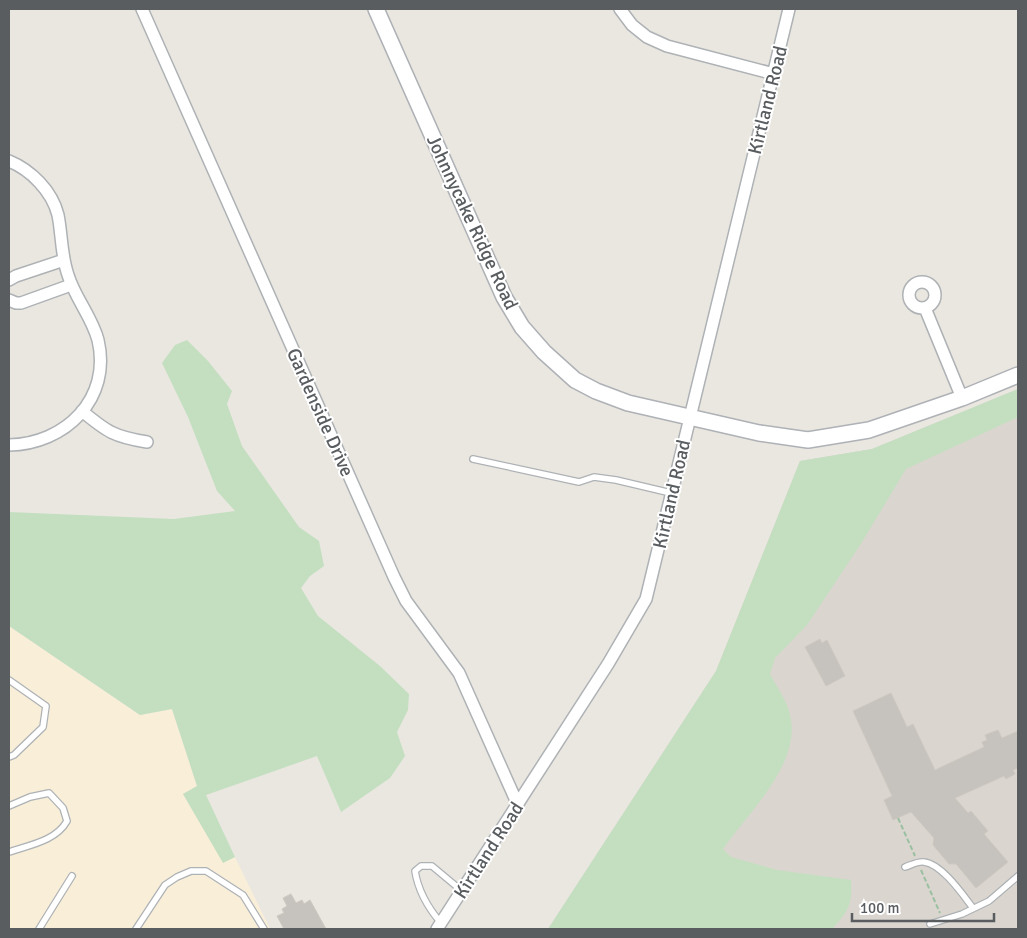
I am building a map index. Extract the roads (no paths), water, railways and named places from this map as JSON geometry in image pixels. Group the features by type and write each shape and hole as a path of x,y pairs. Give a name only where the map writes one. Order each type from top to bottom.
{"main road":[{"name":"Johnnycake Ridge Road","path":"376,9 504,297 522,327 553,361 575,380 596,391 628,403 759,433 808,440 870,430 962,398 1018,375"}],"street":[{"name":"Gardenside Drive","path":"142,9 406,602 459,673 518,805"},
{"path":"620,9 632,25 647,37 667,46 774,74"},
{"name":"Kirtland Road","path":"439,926 608,664 646,599 789,9"},
{"path":"9,161 31,174 47,192 57,213 64,260 72,285 96,332 100,354 97,382 91,398 68,426 52,436 35,442 9,445"},
{"path":"9,280 64,260"},
{"path":"9,300 21,303 72,285"},
{"path":"925,308 962,398"},
{"path":"82,411 114,434 128,439 147,442"}],"lane":[{"path":"473,459 579,482 594,477 616,480 671,493"},
{"path":"9,680 46,706 43,727 14,755 9,757"},
{"path":"9,806 30,797 49,793 63,808 67,821 64,828 54,836 9,852"},
{"path":"905,867 924,862 936,866 973,908"},
{"path":"439,926 416,881 416,871 421,866 432,866 462,891"},
{"path":"136,929 165,885 177,876 191,871 206,871 243,895 264,929"},
{"path":"39,929 72,876"},
{"path":"930,924 989,901 1018,876"}]}
